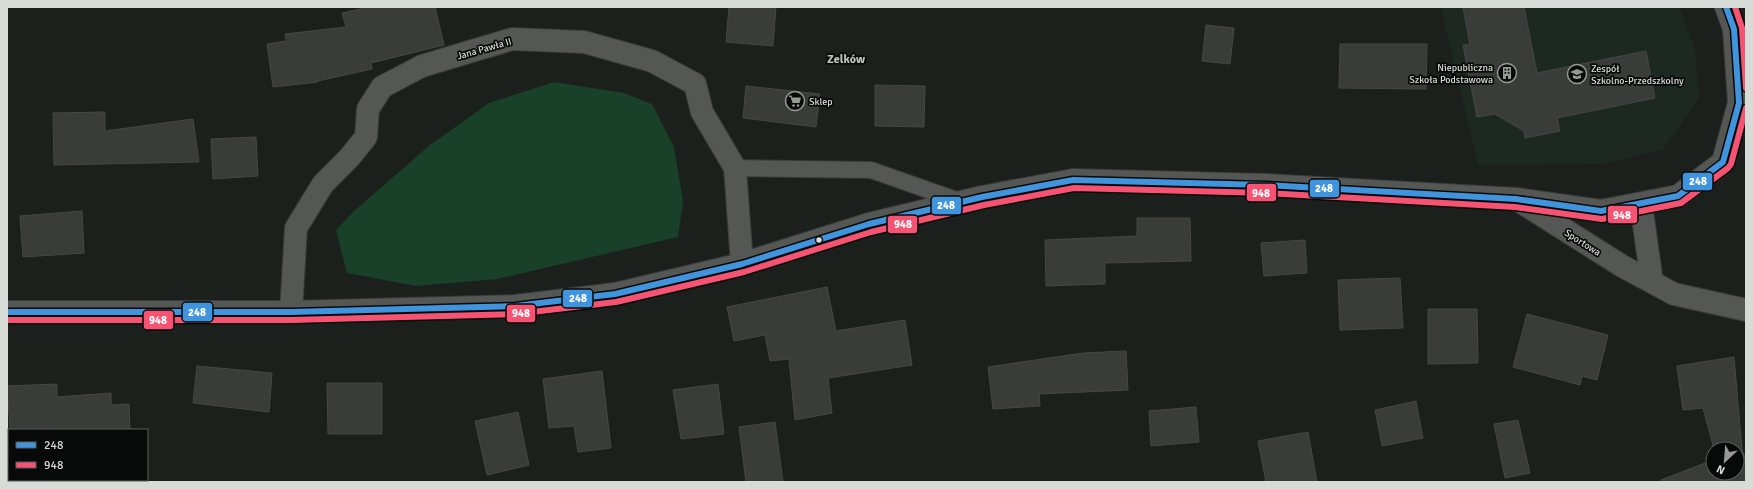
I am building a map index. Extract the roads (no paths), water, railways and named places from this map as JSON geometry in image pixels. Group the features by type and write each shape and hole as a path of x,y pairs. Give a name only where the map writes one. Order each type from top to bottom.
{"street":[{"path":"7,312 291,312 515,306 615,294 742,264 869,224 962,202 1073,180 1266,185 1516,199 1601,211 1641,204 1678,196 1723,162 1739,103 1734,29 1726,7"},
{"name":"Jana Pawła II","path":"291,312 296,228 323,184 349,158 366,137 368,109 382,87 422,66 512,39 584,42 652,61 695,84 702,112 735,168 742,264"},
{"name":"Sportowa","path":"1516,199 1622,266 1674,294 1746,310"},
{"path":"1641,204 1652,282"}],"lane":[{"path":"735,168 870,170 962,202"}],"place":[{"name":"Niepubliczna Szkoła Podstawowa","path":"1507,73"},
{"name":"Zespół Szkolno-Przedszkolny","path":"1577,74"},
{"name":"Sklep","path":"795,101"}],"district":[{"name":"Zelków","path":"846,59"}]}
